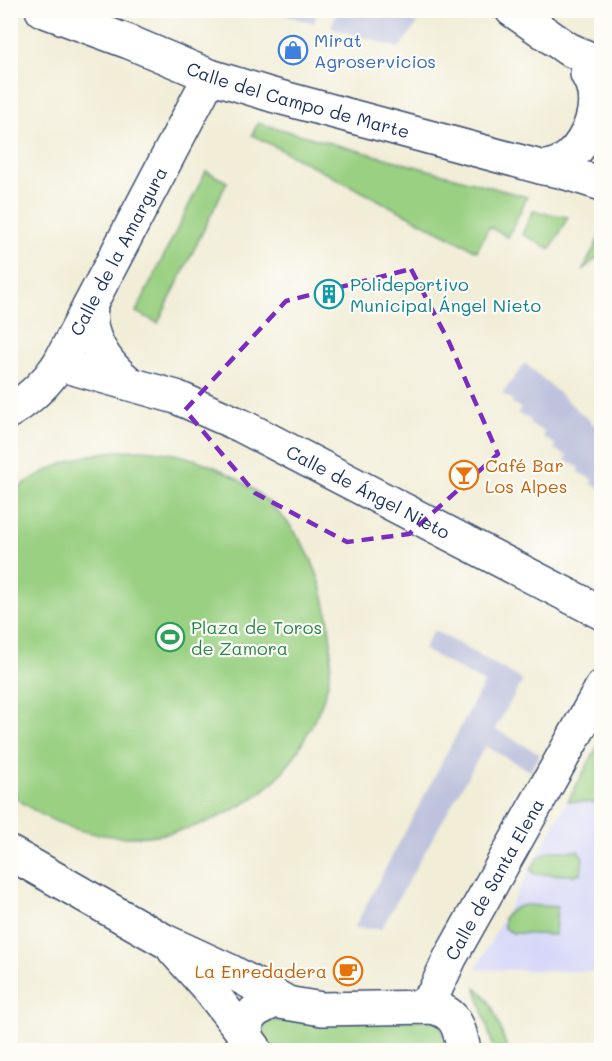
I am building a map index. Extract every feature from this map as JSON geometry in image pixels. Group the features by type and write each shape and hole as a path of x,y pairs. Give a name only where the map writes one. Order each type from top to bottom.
{"street":[{"name":"Calle del Campo de Marte","path":"42,10 210,75 282,98 602,184"},
{"path":"522,13 590,68 595,107 591,123 585,138 574,152 552,169"},
{"name":"Calle de la Amargura","path":"11,411 47,382 59,364 210,75"},
{"name":"Calle del Campo de Marte","path":"552,169 587,170 602,167"},
{"path":"91,306 89,319 94,339 115,369 129,383"},
{"name":"Calle de Ángel Nieto","path":"59,364 176,397 242,426 602,613"},
{"name":"Calle de Ángel Nieto","path":"11,411 49,394 106,384 129,383"},
{"name":"Calle de Santa Elena","path":"421,1007 433,995 450,958 602,687"},
{"path":"10,853 165,941 236,974 286,1002"},
{"path":"165,941 209,989 252,1044"},
{"path":"252,1044 246,1027 249,1018 255,1011 274,1001 322,1009 421,1007 441,1009 456,1022 464,1050"}],"highlighted area":[{"path":"411,269 449,342 498,454 409,534 347,542 255,493 185,410 286,301"}],"shaded area":[{"path":"269,11 318,11 314,23"},
{"path":"339,11 399,11 417,24 399,48 331,28"},
{"path":"525,363 601,431 601,489 591,484 593,480 578,472 580,468 565,460 567,456 554,449 556,445 543,437 545,432 529,424 531,420 518,414 521,408 511,403 513,400 502,394"},
{"path":"434,630 523,680 495,729 540,754 530,771 485,746 381,929 354,928 484,683 423,649"},
{"path":"601,740 601,972 476,969 504,917"}],"green space":[{"path":"258,123 527,197 508,237 489,227 477,251 252,135"},
{"path":"206,171 227,182 158,323 136,312"},
{"path":"533,211 568,217 551,249 522,234"},
{"path":"601,234 601,254 583,270"},
{"name":"Plaza de Toros de Zamora","path":"137,450 178,455 216,468 251,488 281,515 305,548 317,572 327,612 331,656 327,687 316,716 296,754 272,784 246,803 207,822 156,835 130,837 105,835 57,822 33,810 11,794 10,494 39,475 70,461 103,453"},
{"path":"601,740 601,803 568,801"},
{"path":"550,851 578,851 583,857 581,873 575,875 534,874 531,869 538,858"},
{"path":"526,905 557,907 555,935 513,933 504,928 504,917 511,910"},
{"path":"476,988 492,1007 508,1050 494,1050"},
{"path":"270,1020 306,1022 438,1020 450,1050 273,1050 260,1034 263,1022"}],"place":[{"name":"Mirat Agroservicios","path":"293,50"},
{"name":"Polideportivo Municipal Ángel Nieto","path":"329,294"},
{"name":"Café Bar Los Alpes","path":"464,475"},
{"name":"Plaza de Toros de Zamora","path":"170,637"},
{"name":"La Enredadera","path":"348,971"}]}
